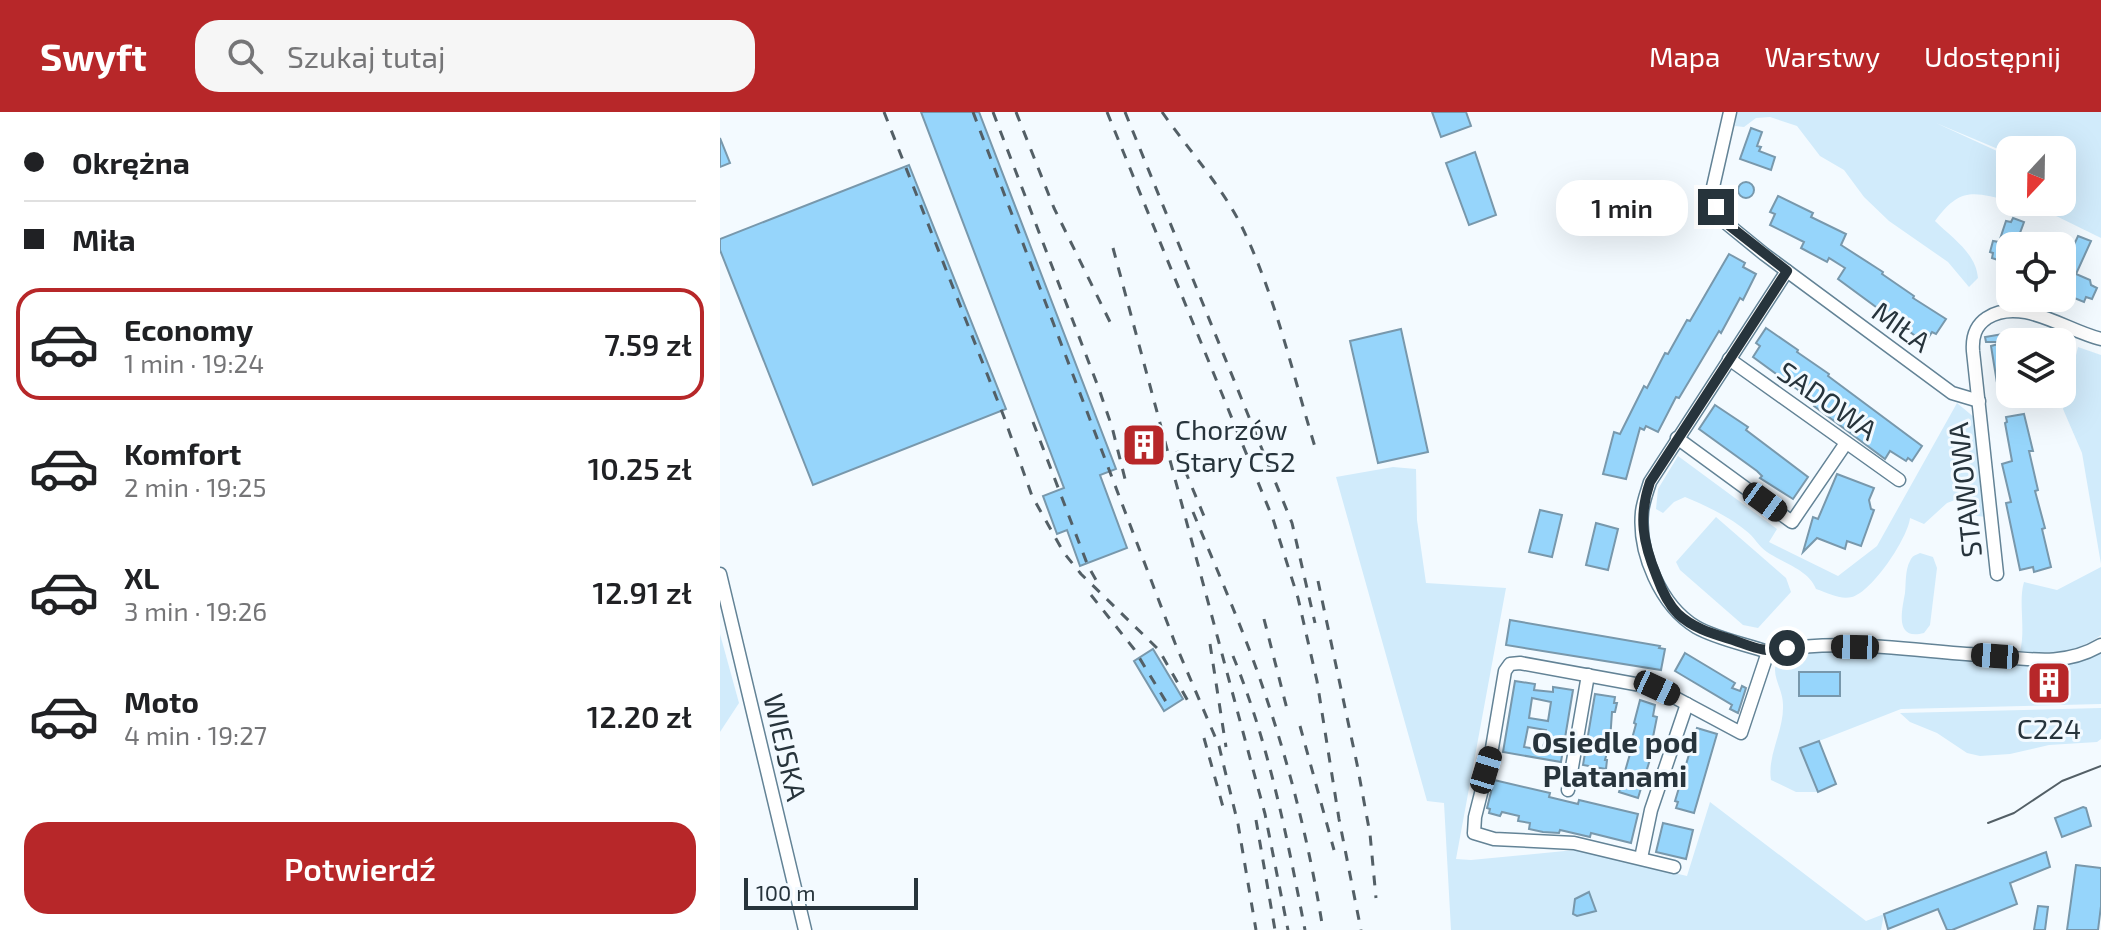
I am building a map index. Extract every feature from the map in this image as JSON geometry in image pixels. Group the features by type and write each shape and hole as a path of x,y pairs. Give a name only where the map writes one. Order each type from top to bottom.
{"street":[{"name":"MIŁA","path":"1730,112 1713,187 1716,207 1726,223 1952,393 1979,401 1972,339 1975,330 2002,311 2018,310 2101,339"},
{"path":"1787,271 1650,482 1642,513 1645,548 1663,592 1679,614 1695,626 1768,652 1808,646 1855,647 2049,661 2084,655 2101,645"},
{"name":"SADOWA","path":"1729,359 1899,480"},
{"name":"STAWOWA","path":"1979,401 1997,574"},
{"path":"1677,438 1792,522 1846,443"},
{"name":"WIEJSKA","path":"720,574 805,930"},
{"path":"1674,867 1574,843 1494,839 1474,833 1505,671 1510,664 1520,663 1646,685 1741,733 1768,652"},
{"path":"1568,790 1588,675"},
{"path":"1641,858 1651,810 1687,704"}],"shaded area":[{"path":"1737,112 2101,112 2101,238 2056,216 2076,216 2076,136 1996,136 1996,148 1936,123 1996,151 1996,198 1977,194 1960,197 1935,221 1973,261 1978,278 1969,287 1948,262 1889,221 1864,197 1844,170 1820,156 1797,126 1770,117 1756,118 1744,127 1735,126"},
{"path":"2078,347 2101,355 2101,564 2082,453 2063,409 2076,408"},
{"path":"1957,403 1975,418 1986,517 1969,515 1968,503 1960,498 1947,503 1924,524 1910,518 1903,538 1888,563 1869,585 1852,597 1838,597 1816,589 1808,577 1764,550 1739,525 1700,503 1685,497 1674,502 1663,513 1656,509 1658,489 1678,456 1777,529 1769,542 1838,576 1877,546"},
{"path":"1393,467 1416,469 1417,520 1426,583 1506,588 1456,859 1575,850 1687,876 1710,802 1866,921 1884,914 1881,930 1451,930 1444,803 1427,801 1336,477"},
{"path":"1716,517 1786,578 1791,592 1758,628 1743,625 1680,570 1676,562"},
{"path":"1920,553 1933,557 1937,568 1930,625 1924,633 1914,634 1904,628 1902,615 1907,568 1912,558"},
{"path":"2101,567 2101,635 2072,649 2020,652 2024,582 2057,590"},
{"path":"720,634 739,703 720,732"},
{"path":"2101,650 2101,704 1901,709 1801,748 1818,792 1796,792 1771,780 1771,761 1783,715 1775,666 1783,653 1874,653 2033,665 2030,688 2059,690 2062,665 2088,658"},
{"path":"2101,708 2101,739 2097,742 2049,745 2010,754 1980,756 1967,753 1937,733 1910,722 1900,713"}],"building":[{"path":"921,112 979,112 1116,469 1100,475 1127,548 1080,566 1067,530 1057,534 1043,496 1064,488"},
{"path":"1432,112 1466,112 1471,126 1441,137"},
{"path":"1751,128 1762,132 1757,146 1761,147 1759,151 1775,157 1771,170 1740,159"},
{"path":"720,138 730,163 720,167"},
{"path":"1475,152 1496,215 1469,225 1446,163"},
{"path":"909,165 1006,409 813,485 720,250 720,239"},
{"path":"1743,182 1749,182 1754,190 1752,196 1743,198 1738,193 1738,187"},
{"path":"1778,196 1846,234 1841,245 1946,319 1936,334 1932,332 1925,343 1838,279 1845,268 1829,258 1827,262 1801,248 1804,242 1770,225 1775,214 1770,212"},
{"path":"2013,218 2024,222 2020,232 2002,232 2006,221 2011,222"},
{"path":"2078,236 2091,241 2076,274"},
{"path":"1993,241 1996,242 1996,259 1990,252"},
{"path":"1729,254 1756,274 1743,300 1740,298 1679,398 1676,397 1658,432 1646,426 1644,430 1640,428 1626,479 1603,474 1614,432 1620,434 1644,386 1647,388 1665,353 1668,354 1687,320 1690,321"},
{"path":"2076,274 2090,280 2091,285 2097,288 2092,299 2086,297 2084,302 2076,299"},
{"path":"1766,328 1922,446 1912,461 1908,458 1906,461 1890,451 1885,459 1753,357 1760,346 1756,343"},
{"path":"1401,329 1428,452 1378,463 1350,341"},
{"path":"1996,335 1996,342 1986,342 1985,337"},
{"path":"1996,345 1996,377 1991,346"},
{"path":"1715,405 1748,427 1746,430 1808,477 1793,499 1760,478 1762,476 1757,471 1699,429"},
{"path":"2024,414 2033,451 2029,451 2038,490 2035,491 2051,567 2034,572 2033,567 2020,570 2006,503 2011,502 2002,464 2012,461 2006,417"},
{"name":"Chorzów Stary CS2","path":"1150,427 1160,456 1139,464 1129,434"},
{"path":"1837,474 1874,488 1869,500 1874,510 1861,546 1847,541 1845,549 1817,538 1803,552 1813,517 1818,519"},
{"path":"1540,510 1562,515 1552,557 1529,552"},
{"path":"1596,523 1618,529 1608,570 1586,565"},
{"path":"1510,620 1660,646 1665,649 1661,670 1506,645"},
{"path":"1153,649 1183,699 1164,711 1134,661"},
{"path":"1685,653 1735,683 1732,688 1740,691 1742,686 1746,688 1738,713 1730,709 1732,705 1675,671"},
{"path":"1799,672 1840,672 1840,696 1799,696"},
{"path":"1515,681 1535,684 1534,690 1553,692 1553,687 1573,690 1561,762 1503,752","holes":["1532,698 1551,702 1548,721 1529,718","1528,727 1546,730 1543,750 1524,747"]},
{"path":"1595,694 1615,697 1614,703 1617,703 1615,712 1612,712 1606,769 1583,765"},
{"path":"1640,700 1655,705 1653,716 1657,717 1652,753 1638,798 1619,792 1632,747"},
{"path":"1697,728 1717,734 1694,813 1676,808 1678,802 1675,801"},
{"path":"1819,741 1836,784 1818,792 1800,748"},
{"path":"1494,780 1550,793 1549,797 1578,804 1579,800 1638,814 1631,843 1591,833 1590,837 1560,830 1559,833 1543,832 1529,829 1530,823 1518,821 1519,816 1489,813 1490,809 1487,808"},
{"path":"2083,807 2091,826 2062,837 2055,818"},
{"path":"1663,823 1693,830 1686,859 1656,852"},
{"path":"2046,852 2050,867 2010,883 2017,904 1952,930 1947,930 1938,909 1888,929 1884,914"},
{"path":"2076,865 2101,868 2098,930 2067,930"},
{"path":"1589,892 1596,911 1577,916 1573,914 1575,899"},
{"path":"2038,906 2048,907 2045,930 2034,930"}],"tram line":[{"path":"1988,823 2014,813 2062,781 2101,766"}],"railway":[{"path":"884,112 1032,496 1064,553 1081,574 1159,650 1188,701"},
{"path":"973,112 1175,643 1219,746 1238,824 1256,930"},
{"path":"993,112 1099,389 1127,487"},
{"path":"1016,112 1054,208 1111,324"},
{"path":"1107,112 1273,519 1298,598 1317,681 1361,930"},
{"path":"1125,112 1292,523 1315,623"},
{"path":"1162,112 1223,194 1240,223 1273,305 1315,447"},
{"path":"1113,248 1265,814 1288,930"},
{"path":"1033,422 1096,580"},
{"path":"1177,451 1206,521"},
{"path":"1193,512 1271,712 1305,836 1323,930"},
{"path":"1318,581 1370,834 1376,898"},
{"path":"1091,595 1134,649 1168,705"},
{"path":"1264,619 1287,709"},
{"path":"1210,644 1226,747"},
{"path":"1233,656 1267,757 1305,930"},
{"path":"1300,726 1334,850"},
{"path":"1204,738 1223,807"},
{"path":"1256,820 1275,930"}],"place":[{"name":"Chorzów Stary CS2","path":"1144,445"},
{"name":"C224","path":"2049,683"}],"district":[{"name":"Osiedle pod Platanami","path":"1615,758"}],"route":[{"path":"1716,207 1726,223 1787,271 1650,482 1642,513 1642,532 1645,548 1663,592 1679,614 1704,631 1768,652 1787,648"}]}
